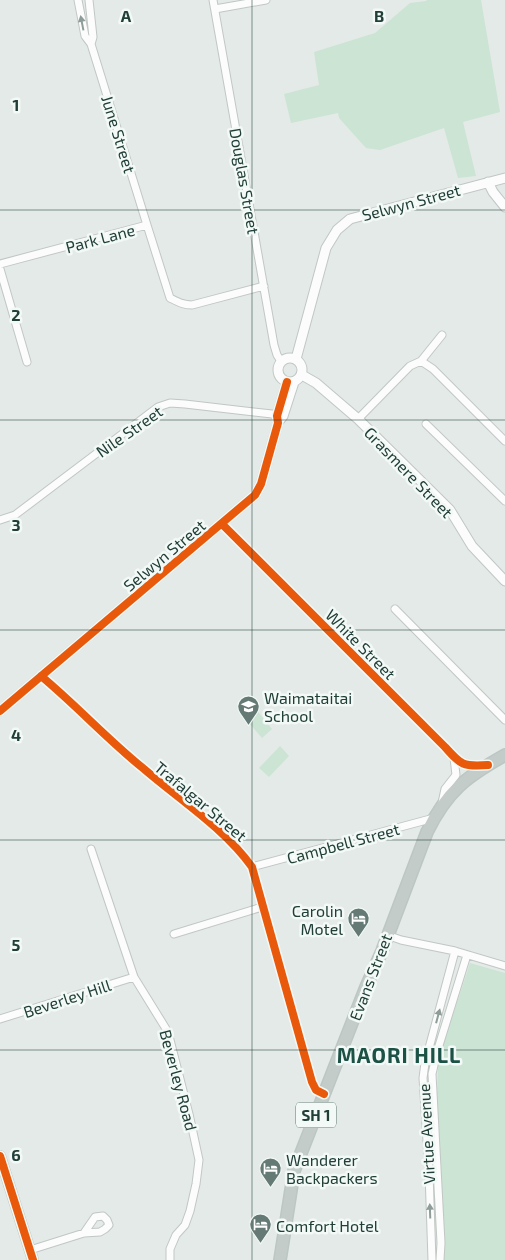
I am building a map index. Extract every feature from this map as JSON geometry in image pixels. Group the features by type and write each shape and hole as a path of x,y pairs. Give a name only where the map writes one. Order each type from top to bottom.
{"highway":[{"name":"Evans Street","path":"280,1260 292,1180 324,1094 434,818 453,790 505,755"}],"main road":[{"path":"0,1156 31,1255"}],"street":[{"name":"June Street","path":"78,0 85,36 91,44 147,225"},
{"name":"June Street","path":"89,0 93,37 91,44"},
{"name":"Douglas Street","path":"213,0 274,345 281,361"},
{"path":"215,10 266,0"},
{"name":"Selwyn Street","path":"296,359 326,248 337,230 350,219 505,178"},
{"path":"488,182 505,207"},
{"name":"Park Lane","path":"0,264 147,225 170,298 184,305 192,305 264,286"},
{"path":"0,269 27,362"},
{"path":"358,419 410,366 421,361 442,335"},
{"path":"288,358 296,359 303,368 302,375 290,382 280,377 278,373 281,361 288,358"},
{"path":"421,361 433,369 505,441"},
{"name":"Grasmere Street","path":"302,375 316,383 358,419 450,510 472,546 505,580"},
{"name":"Selwyn Street","path":"0,711 222,524 259,490 277,420 290,382"},
{"name":"Nile Street","path":"0,520 15,515 158,407 170,403 185,404 272,414 277,420"},
{"path":"426,424 505,501"},
{"name":"White Street","path":"222,524 454,758 467,766 488,765"},
{"path":"395,610 505,720"},
{"name":"Trafalgar Street","path":"41,676 142,768 206,820 243,854 252,867 312,1082 316,1090 324,1094"},
{"path":"442,806 445,789 456,775 454,758"},
{"name":"Campbell Street","path":"252,867 434,818"},
{"name":"Beverley Road","path":"91,849 134,977 168,1032 199,1160 190,1211 185,1226 176,1235 170,1249 170,1260"},
{"path":"174,934 262,906"},
{"path":"387,935 401,940 455,951 505,966"},
{"name":"Virtue Avenue","path":"432,1260 423,1078 425,1063 455,951"},
{"name":"Virtue Avenue","path":"440,1260 441,1243 432,1074 467,955"},
{"name":"Beverley Hill","path":"0,1019 134,977"},
{"path":"31,1255 84,1234"}],"green space":[{"path":"427,0 481,0 500,112 463,122 476,176 458,178 444,128 380,150 366,148 339,118 338,113 291,123 284,94 319,85 314,52 375,33 410,3"},
{"path":"254,707 272,729 262,738 243,716"},
{"path":"280,746 289,756 269,777 259,768"},
{"path":"470,963 505,973 505,1260 444,1260 437,1092 438,1064"}],"cycle path":[{"path":"0,711 255,495 261,484 287,382"},
{"path":"222,524 455,758 463,764 473,766 488,765"},
{"path":"41,676 131,758 215,827 252,867 312,1082 316,1090 324,1094"},
{"path":"0,1156 33,1260"}],"place":[{"name":"Waimataitai School","path":"248,725"},
{"name":"Carolin Motel","path":"359,938"},
{"name":"Wanderer Backpackers","path":"270,1187"},
{"name":"Comfort Hotel","path":"260,1244"}],"district":[{"name":"MAORI HILL","path":"399,1054"}]}
